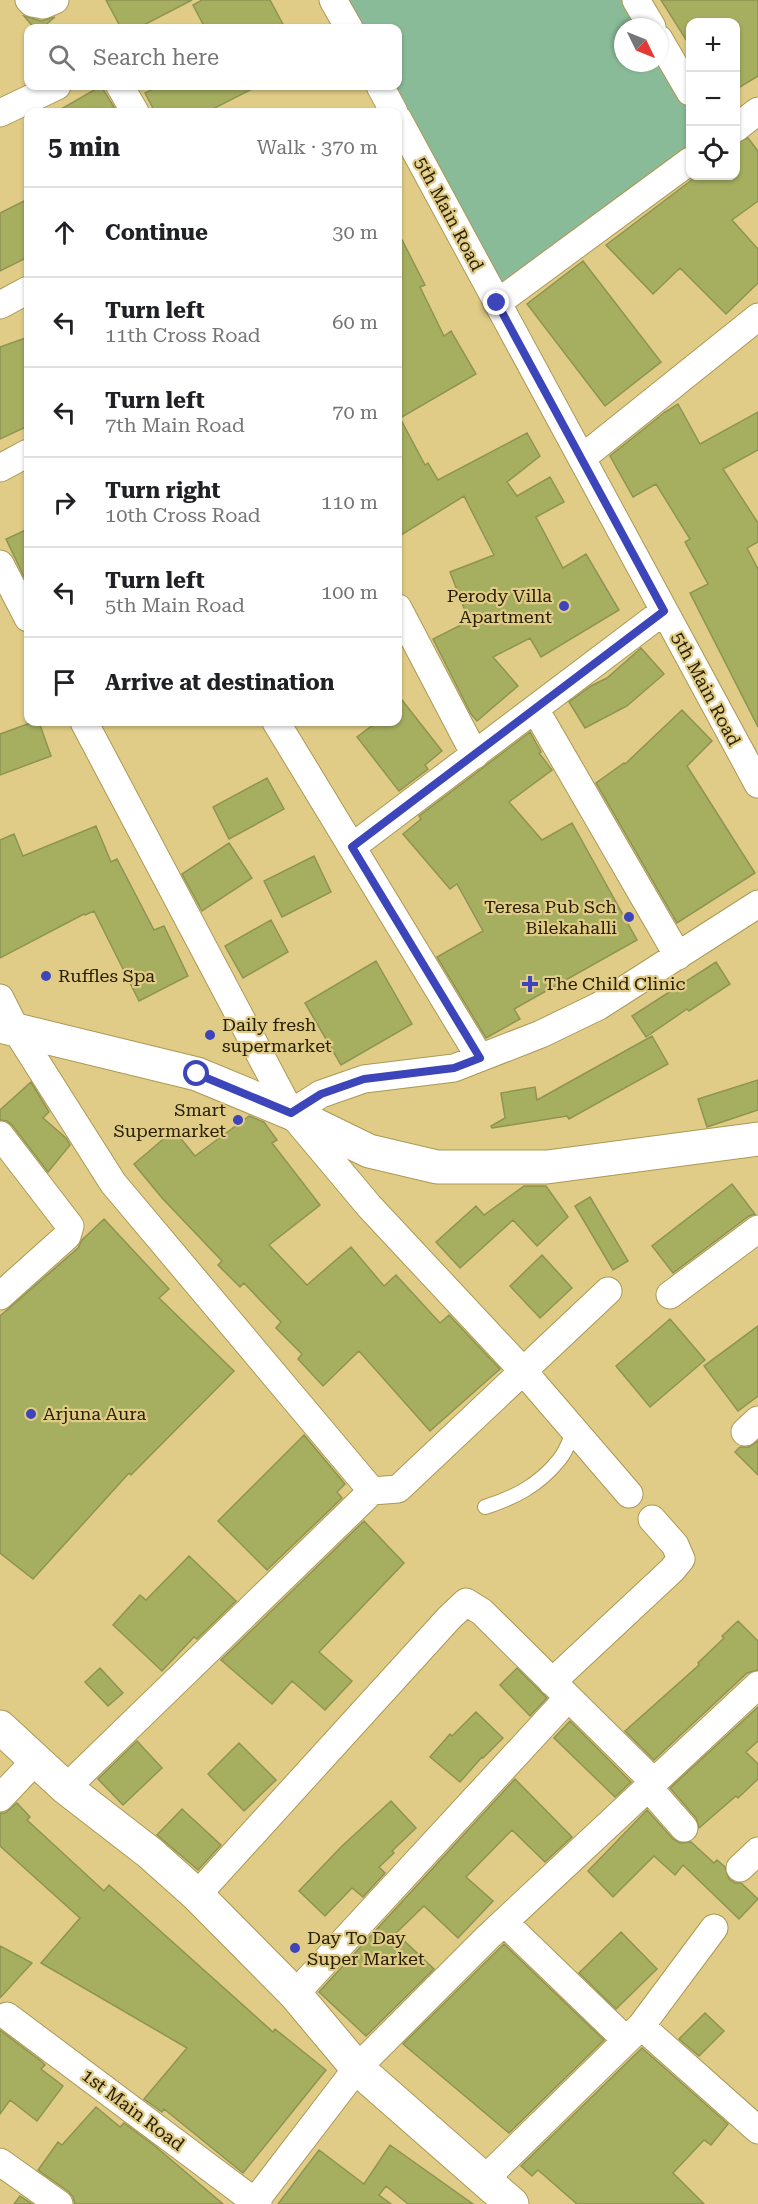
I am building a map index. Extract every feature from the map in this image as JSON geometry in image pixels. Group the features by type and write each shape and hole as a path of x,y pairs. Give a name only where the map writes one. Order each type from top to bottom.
{"street":[{"path":"29,0 32,3 43,5 55,0"},
{"path":"333,0 347,24"},
{"path":"636,0 647,18"},
{"path":"668,54 686,85"},
{"path":"0,113 49,90"},
{"path":"122,90 133,108"},
{"path":"738,126 758,111"},
{"name":"5th Main Road","path":"402,134 582,458 758,784"},
{"path":"497,303 686,164"},
{"path":"0,305 24,292"},
{"path":"582,458 755,327"},
{"path":"0,468 24,455"},
{"path":"0,564 24,610"},
{"path":"352,847 664,611"},
{"path":"402,616 475,755"},
{"path":"535,709 678,956"},
{"path":"86,726 291,1113 369,1206 524,1372 629,1494"},
{"path":"278,726 480,1058"},
{"path":"291,1113 321,1094 364,1079 454,1068 541,1034 599,1006 758,904"},
{"path":"0,998 8,1028 113,1183 372,1491"},
{"path":"8,1028 197,1074 291,1113 369,1151 436,1167 547,1167 757,1142"},
{"path":"0,1135 70,1226 70,1231 0,1296"},
{"path":"670,1295 758,1229"},
{"path":"66,1788 372,1491 398,1489 608,1291"},
{"path":"296,1994 560,1690 681,1559 675,1545 652,1519"},
{"path":"197,1895 466,1602 482,1612 651,1784 684,1828"},
{"path":"255,2203 357,2068 504,1922 758,1685"},
{"path":"0,1726 66,1788 150,1853 197,1895 296,1994 357,2068 512,2204"},
{"path":"0,1798 36,1760"},
{"path":"504,1922 634,2033 758,2130"},
{"path":"484,2180 634,2033 714,1928"},
{"name":"1st Main Road","path":"7,2016 255,2203"},
{"path":"0,2162 59,2204"}],"lane":[{"path":"485,1507 512,1498 541,1479 561,1458 574,1430"}],"green space":[{"path":"333,0 636,0 647,18 614,18 614,72 668,71 686,88 686,164 497,303 402,127 402,108 392,108 382,90 402,90 402,24 347,24"}],"building":[{"path":"106,0 192,0 146,24 119,24"},
{"path":"202,0 270,0 283,24 203,24 193,5"},
{"path":"661,0 758,0 758,76 740,87 740,18 686,18 686,40"},
{"path":"24,16 41,21 55,17 47,24 31,24"},
{"path":"94,90 103,90 115,108 63,108"},
{"path":"151,90 250,90 215,108 153,108 145,93"},
{"path":"748,138 758,151 758,201 732,220 758,249 758,283 726,314 680,268 653,294 606,245 692,180 740,180 740,141"},
{"path":"24,201 24,259 0,271 0,213"},
{"path":"402,240 425,285 420,287 444,336 451,331 476,374 402,417"},
{"path":"583,261 661,362 605,406 527,304"},
{"path":"24,338 24,428 0,439 0,347"},
{"path":"678,404 700,444 758,412 758,450 723,469 758,523 758,542 747,548 758,569 758,727 690,593 708,584 685,542 690,539 656,484 633,497 610,456"},
{"path":"402,422 425,465 428,463 438,480 527,433 540,456 507,482 517,496 550,477 564,502 536,517 563,568 586,554 619,610 541,657 530,638 493,657 518,686 477,721 471,714 433,639 469,621 450,572 494,555 464,496 402,535"},
{"path":"24,531 24,577 6,539"},
{"path":"641,648 664,674 627,706 585,728 569,702 607,678"},
{"path":"402,700 442,751 425,765 428,769 399,791 357,737 372,726 402,726"},
{"path":"682,710 712,741 687,766 755,873 677,923 596,783 625,764"},
{"path":"24,725 40,726 51,756 0,775 0,734"},
{"path":"530,732 541,752 539,753 552,770 509,802 542,840 572,823 637,940 514,1009 520,1019 486,1038 437,957 483,931 457,884 450,889 403,834 421,819 419,816"},
{"path":"267,778 284,809 229,839 213,807"},
{"path":"96,826 111,862 117,859 154,930 164,926 188,976 139,1001 94,911 0,958 0,840 14,834 23,856"},
{"path":"229,843 252,878 202,911 182,874"},
{"path":"314,856 331,892 282,917 264,881"},
{"path":"271,920 288,952 243,978 225,946"},
{"path":"376,961 412,1024 341,1065 305,1003"},
{"path":"716,962 730,984 689,1011 687,1009 646,1037 632,1016"},
{"path":"652,1036 668,1064 569,1119 567,1116 492,1128 491,1126 505,1118 501,1093 535,1087 537,1100"},
{"path":"758,1080 758,1110 707,1127 698,1099"},
{"path":"31,1082 49,1112 43,1118 66,1138 70,1145 48,1172 12,1125 0,1120 0,1110"},
{"path":"249,1116 264,1122 277,1140 272,1143 320,1205 269,1245 307,1285 351,1247 384,1286 396,1275 440,1323 449,1315 500,1369 430,1431 359,1351 323,1386 298,1359 302,1354 276,1328 281,1322 244,1283 240,1287 218,1265 222,1261 162,1198 134,1164 174,1130 195,1156"},
{"path":"732,1184 755,1214 749,1216 673,1273 652,1246"},
{"path":"524,1186 546,1186 568,1217 537,1246 513,1220 460,1268 436,1242 476,1206 484,1215"},
{"path":"590,1197 628,1261 613,1270 575,1206"},
{"path":"104,1219 169,1289 159,1298 234,1371 131,1475 129,1473 33,1579 0,1553 0,1316 78,1248 82,1240"},
{"path":"542,1255 572,1288 540,1318 510,1286"},
{"path":"670,1319 705,1360 650,1407 616,1366"},
{"path":"758,1326 758,1396 738,1411 704,1366"},
{"path":"304,1435 345,1484 337,1492 342,1498 267,1570 218,1521"},
{"path":"758,1441 758,1475 735,1452 740,1447 749,1447"},
{"path":"364,1521 404,1563 319,1652 352,1681 325,1710 292,1681 272,1704 221,1660"},
{"path":"189,1556 236,1601 197,1639 194,1637 162,1671 113,1625 140,1595 146,1600"},
{"path":"738,1621 758,1641 758,1670 747,1673 654,1760 625,1731 699,1665 698,1663"},
{"path":"100,1668 123,1693 108,1706 85,1682"},
{"path":"517,1668 547,1698 530,1716 500,1685"},
{"path":"758,1707 758,1741 746,1752 758,1764 758,1779 738,1798 736,1796 699,1828 696,1818 670,1788"},
{"path":"476,1712 503,1738 460,1782 430,1757 450,1734 452,1736"},
{"path":"570,1721 631,1782 615,1797 554,1738"},
{"path":"137,1741 162,1768 123,1805 98,1779"},
{"path":"239,1743 276,1780 244,1811 208,1774"},
{"path":"515,1779 572,1837 545,1862 512,1830 466,1877 493,1901 458,1938 424,1906 396,1933 434,1969 366,2036 319,1992"},
{"path":"391,1801 416,1828 379,1867 385,1873 363,1897 352,1888 325,1916 299,1891 341,1847"},
{"path":"17,1803 30,1817 27,1820 104,1891 109,1885 273,2032 275,2029 326,2070 243,2173 164,2109 162,2112 144,2099 187,2048 41,1963 80,1918 0,1846 0,1813 5,1813"},
{"path":"182,1809 221,1845 198,1870 157,1835"},
{"path":"647,1810 673,1839 680,1843 691,1842 714,1863 717,1860 725,1867 729,1879 735,1883 741,1883 758,1899 739,1919 683,1865 675,1875 654,1856 613,1897 588,1871"},
{"path":"621,1932 657,1969 616,2009 579,1973"},
{"path":"504,1944 604,2040 509,2133 403,2044"},
{"path":"0,1946 32,1963 0,1998"},
{"path":"705,2013 724,2031 699,2056 679,2039"},
{"path":"0,2030 41,2061 45,2065 41,2069 63,2086 37,2121 10,2100 0,2114"},
{"path":"642,2048 728,2124 711,2145 704,2140 673,2173 704,2204 577,2204 538,2170 532,2176 521,2166"},
{"path":"96,2107 120,2127 124,2123 155,2146 223,2204 75,2204 69,2192 38,2170 58,2142 62,2145"},
{"path":"390,2145 473,2204 408,2204 386,2186 379,2195 391,2204 278,2204 319,2150 364,2184"},
{"path":"20,2196 32,2204 14,2204"}],"place":[{"name":"Perody Villa Apartment","path":"564,606"},
{"name":"Teresa Pub Sch Bilekahalli","path":"629,917"},
{"name":"Ruffles Spa","path":"46,976"},
{"name":"The Child Clinic","path":"530,984"},
{"name":"Daily fresh supermarket","path":"210,1035"},
{"name":"Smart Supermarket","path":"238,1120"},
{"name":"Arjuna Aura","path":"31,1414"},
{"name":"Day To Day Super Market","path":"295,1948"}],"route":[{"path":"197,1074 291,1113 321,1094 364,1079 454,1068 480,1058 352,847 664,611 497,303"}]}
